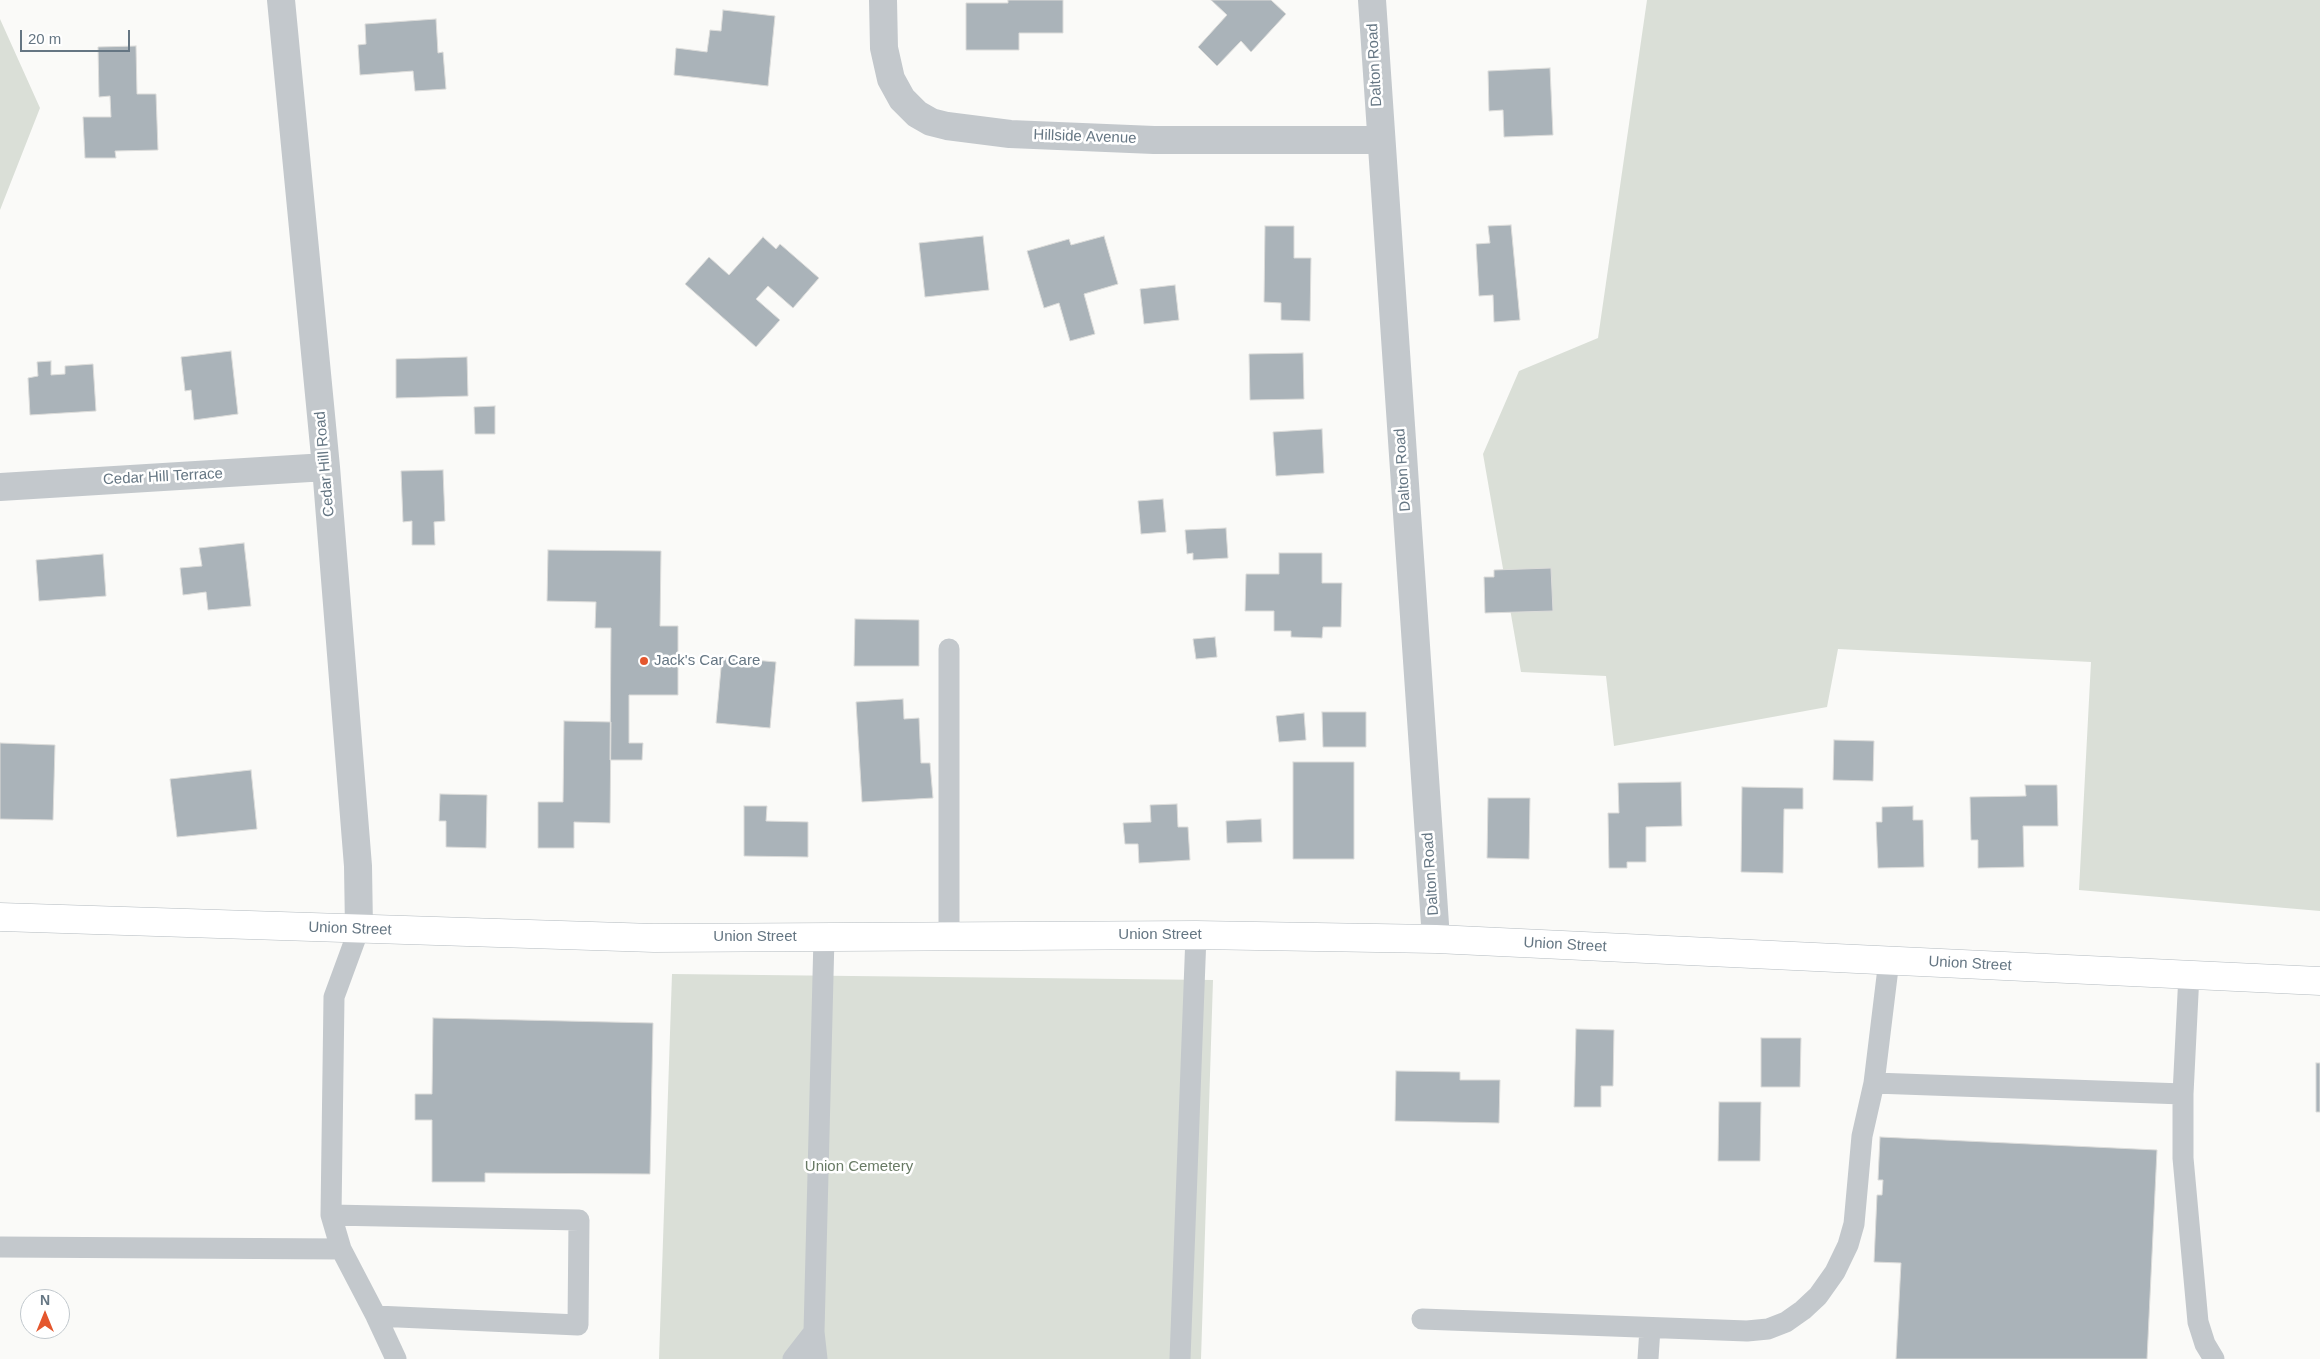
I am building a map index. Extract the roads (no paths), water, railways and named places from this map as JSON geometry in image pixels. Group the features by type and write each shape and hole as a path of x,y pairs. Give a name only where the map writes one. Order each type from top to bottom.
{"main road":[{"name":"Union Street","path":"0,917 654,938 1196,935 1436,939 2320,980"}],"street":[{"name":"Cedar Hill Road","path":"281,0 326,467 358,866 358,929"},
{"name":"Hillside Avenue","path":"883,0 884,48 891,79 902,99 917,114 931,122 947,126 1010,134 1154,140 1380,140"},
{"name":"Dalton Road","path":"1372,0 1380,140 1436,939"},
{"name":"Cedar Hill Terrace","path":"0,486 326,467"}],"lane":[{"path":"948,649 949,936"},
{"path":"358,929 334,998 331,1215 341,1249 396,1359"},
{"path":"1180,1359 1196,935"},
{"path":"817,1359 814,1332 824,936"},
{"path":"1422,1319 1747,1332 1768,1329 1786,1322 1818,1296 1835,1272 1854,1224 1862,1136 1874,1083 1889,960"},
{"path":"2189,974 2183,1094 2183,1158 2198,1322 2205,1344 2214,1359"},
{"path":"1874,1083 2183,1094"},
{"path":"331,1215 579,1220 578,1325 376,1316"},
{"path":"0,1247 341,1249"},
{"path":"1648,1359 1650,1328"},
{"path":"793,1359 814,1332"}],"place":[{"name":"Jack's Car Care","path":"644,661"}],"park label":[{"name":"Union Cemetery","path":"859,1167"}]}
